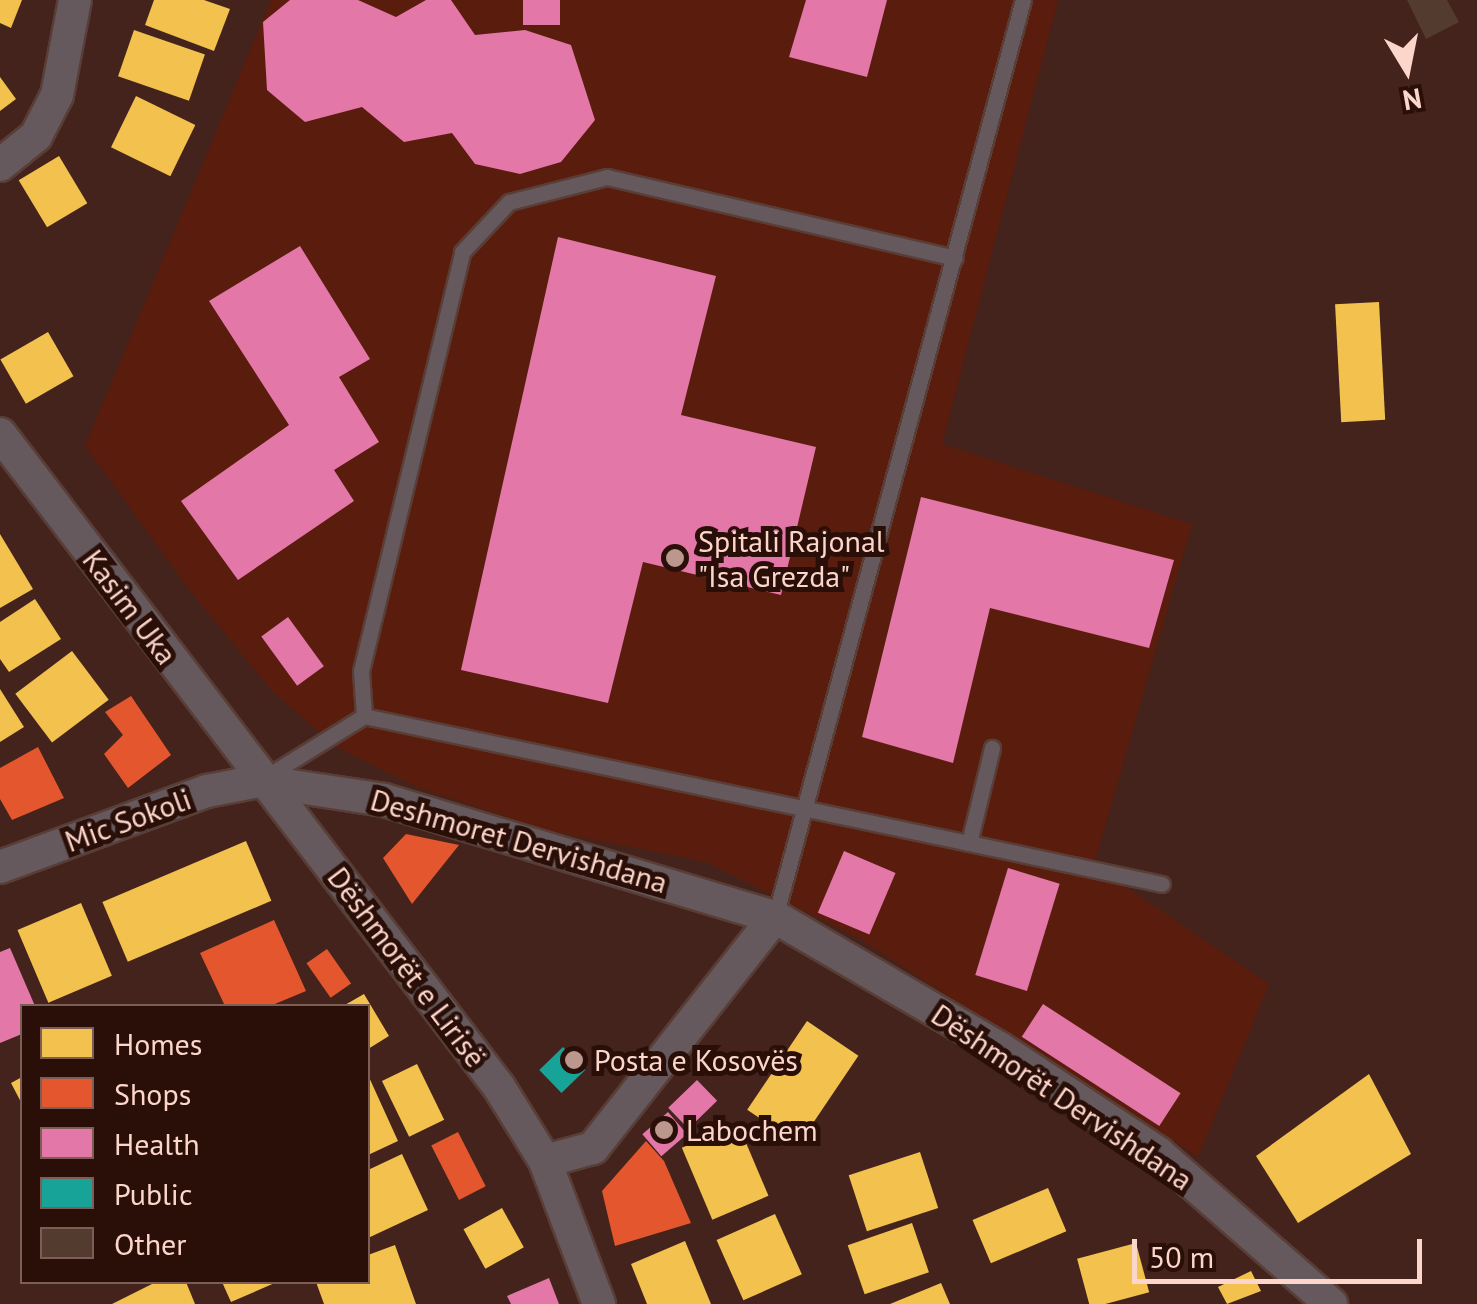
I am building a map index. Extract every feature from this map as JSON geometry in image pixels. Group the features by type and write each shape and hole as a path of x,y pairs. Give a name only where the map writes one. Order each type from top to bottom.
{"street":[{"path":"0,166 36,136 57,95 75,0"},
{"name":"Kasim Uka","path":"0,434 259,781"},
{"name":"Mic Sokoli","path":"0,867 207,791 259,781"},
{"name":"Deshmoret Dervishdana","path":"259,781 384,800 775,917"},
{"name":"Dëshmorët e Lirisë","path":"259,781 499,1087 545,1161 599,1304"},
{"path":"545,1161 594,1148 775,917"},
{"name":"Dëshmorët Dervishdana","path":"775,917 1000,1048 1158,1153 1330,1304"}],"lane":[{"path":"775,917 1023,0"},
{"path":"364,716 361,671 462,252 509,202 606,177 955,258"},
{"path":"259,781 364,716 804,812 969,842 1162,884"},
{"path":"969,842 992,748"}],"shaded area":[{"name":"Spitali Rajonal \"Isa Grezda\"","path":"271,0 1058,0 942,444 1192,524 1094,865 1269,984 1198,1157 860,939 706,862 546,830 417,787 335,746 272,691 191,592 85,446"}],"building: Homes":[{"path":"0,0 22,0 11,28 0,23"},
{"path":"154,0 204,0 230,9 214,51 145,25"},
{"path":"134,30 205,54 189,101 118,76"},
{"path":"0,77 16,99 0,111"},
{"path":"136,96 195,125 170,176 111,147"},
{"path":"59,156 87,203 47,227 19,180"},
{"path":"1379,302 1385,420 1341,422 1335,304"},
{"path":"48,332 74,376 26,404 0,360"},
{"path":"0,534 33,589 0,608"},
{"path":"35,599 61,639 9,672 0,659 0,622"},
{"path":"72,651 109,700 52,742 15,694"},
{"path":"0,689 24,727 0,742"},
{"path":"246,841 271,901 128,962 102,902"},
{"path":"81,903 112,976 48,1003 17,930"},
{"path":"364,994 370,1004 346,1004"},
{"path":"370,1004 389,1036 370,1048"},
{"path":"807,1021 858,1056 799,1144 747,1110"},
{"path":"417,1064 444,1120 409,1137 382,1081"},
{"path":"1369,1074 1411,1154 1298,1223 1256,1156"},
{"path":"20,1078 20,1100 11,1083"},
{"path":"370,1079 398,1141 370,1154"},
{"path":"738,1124 768,1196 712,1220 682,1148"},
{"path":"920,1152 938,1208 867,1231 849,1175"},
{"path":"402,1154 428,1210 370,1237 370,1169"},
{"path":"1048,1188 1066,1231 991,1263 973,1220"},
{"path":"502,1208 524,1247 485,1269 464,1229"},
{"path":"775,1214 802,1274 743,1300 717,1240"},
{"path":"912,1223 929,1272 865,1294 848,1245"},
{"path":"685,1241 711,1304 647,1304 631,1264"},
{"path":"1136,1243 1149,1292 1105,1304 1089,1304 1077,1259"},
{"path":"395,1245 416,1304 324,1304 317,1284 370,1284 370,1254"},
{"path":"1251,1271 1261,1291 1227,1304 1218,1287"},
{"path":"941,1283 950,1304 890,1304"},
{"path":"152,1284 187,1284 195,1304 112,1304"},
{"path":"223,1284 272,1284 231,1302"}],"building: Shops":[{"path":"131,696 171,755 128,788 104,754 123,735 105,712"},
{"path":"38,747 64,798 12,820 0,799 0,768"},
{"path":"406,834 459,845 412,904 383,858"},
{"path":"274,920 306,991 275,1004 224,1004 200,953"},
{"path":"327,949 351,983 331,998 307,963"},
{"path":"458,1132 486,1186 459,1200 431,1146"},
{"path":"646,1141 664,1161 691,1223 615,1246 602,1191"}],"building: Health":[{"path":"290,0 358,0 396,17 426,0 451,0 475,35 525,30 571,45 595,120 561,162 520,174 475,164 452,133 404,142 362,107 305,122 267,90 263,22"},
{"path":"523,0 560,0 560,25 523,25"},
{"path":"806,0 887,0 867,77 789,57"},
{"path":"558,237 716,276 681,415 816,447 781,595 643,562 608,703 461,670"},
{"path":"300,246 370,359 339,377 379,442 334,470 354,501 238,580 181,501 289,425 209,301"},
{"path":"921,497 1174,560 1149,648 990,608 953,763 862,737"},
{"path":"288,617 324,666 297,686 261,636"},
{"path":"844,851 896,873 869,935 818,913"},
{"path":"1008,868 1060,884 1027,991 975,975"},
{"path":"10,948 34,1004 20,1004 20,1035 0,1043 0,952"},
{"path":"1043,1004 1181,1093 1159,1126 1022,1037"},
{"path":"697,1080 717,1101 688,1129 668,1108"},
{"path":"668,1112 687,1134 661,1156 642,1134"},
{"path":"549,1278 559,1304 511,1304 507,1296"}],"building: Public":[{"path":"563,1047 585,1070 561,1093 539,1070"}],"building: Other":[{"path":"1407,0 1447,0 1459,22 1426,39"}],"place":[{"name":"Spitali Rajonal \"Isa Grezda\"","path":"675,558"},
{"name":"Posta e Kosovës","path":"574,1060"},
{"name":"Labochem","path":"664,1130"}]}
